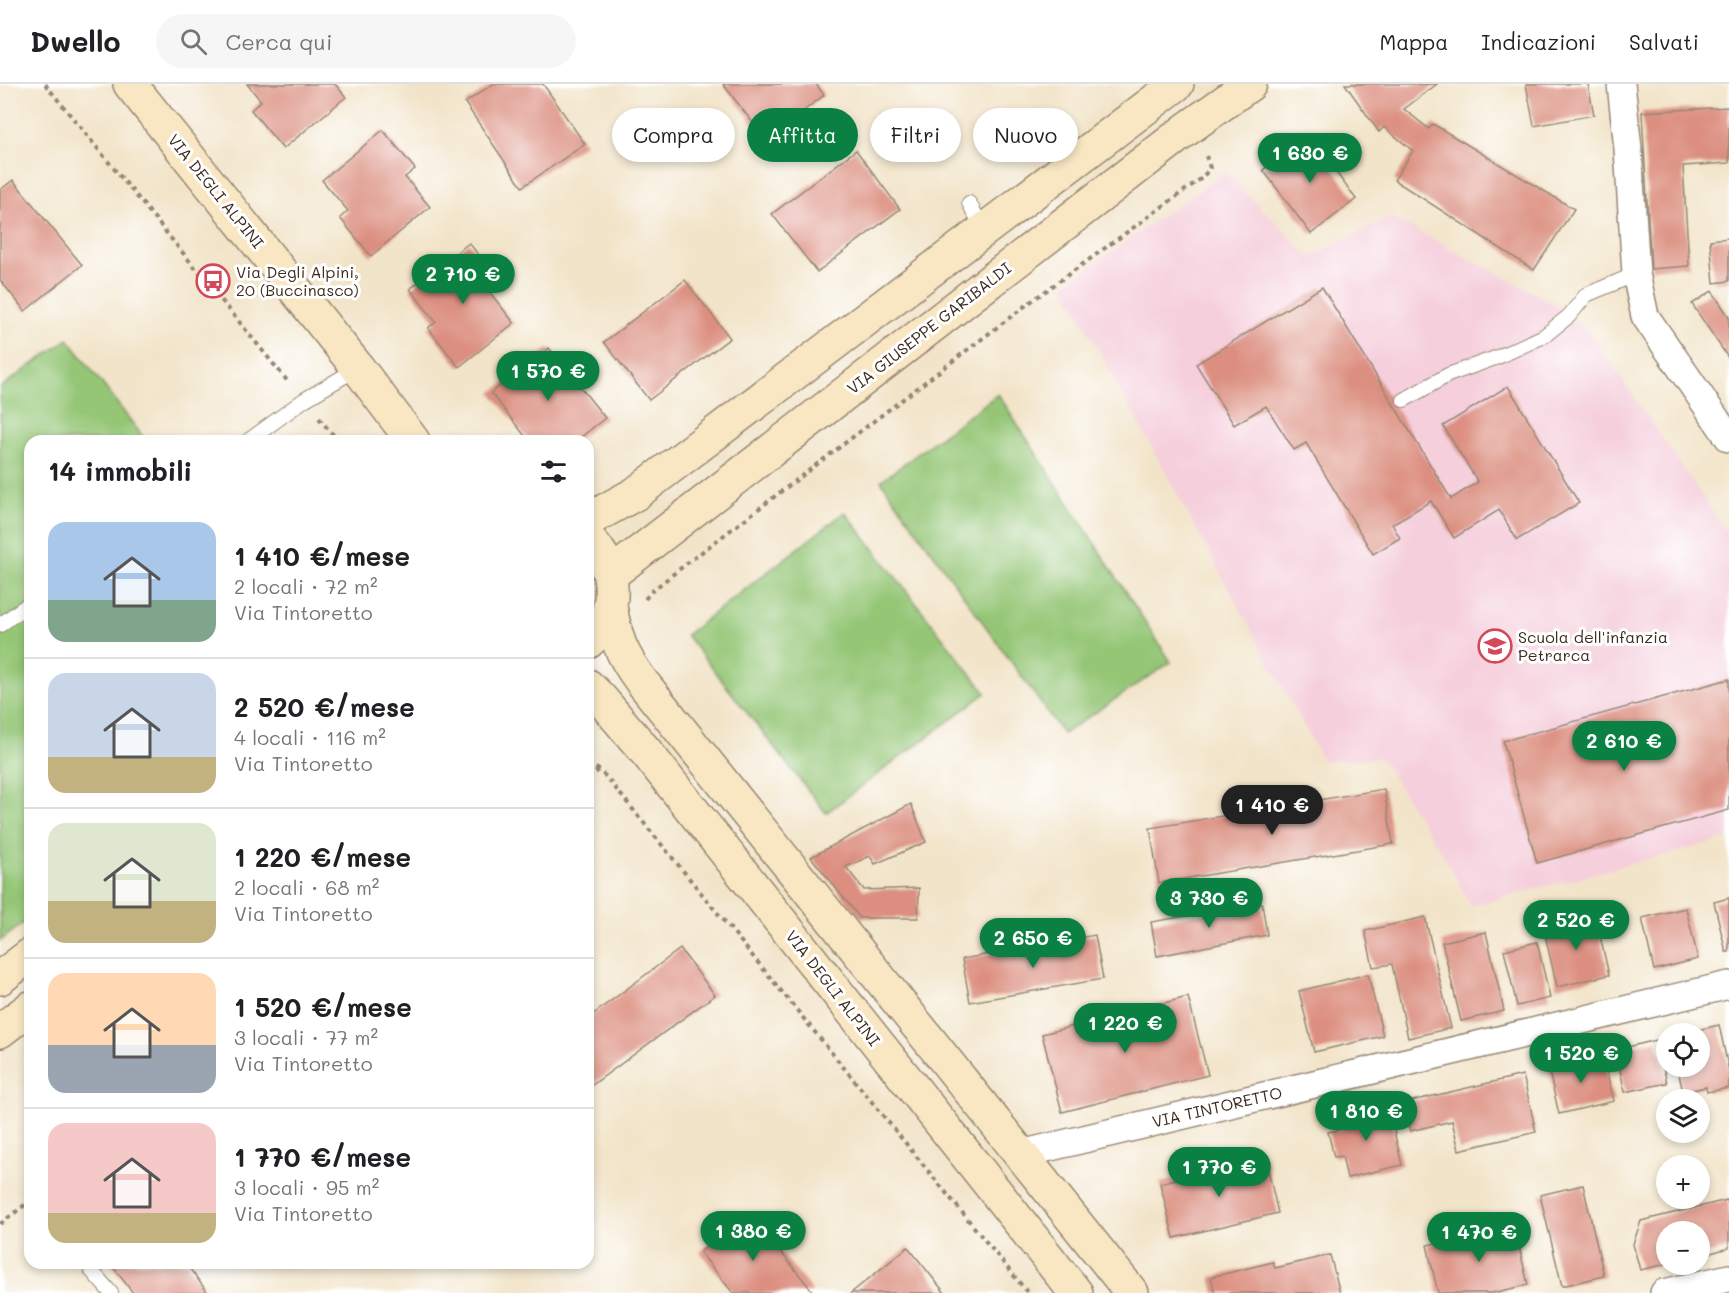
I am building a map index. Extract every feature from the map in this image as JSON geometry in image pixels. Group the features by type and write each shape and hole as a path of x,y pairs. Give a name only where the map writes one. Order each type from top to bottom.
{"street":[{"name":"VIA DEGLI ALPINI","path":"130,84 358,368 408,435"},
{"path":"594,517 635,494 977,216 1177,84"},
{"name":"VIA GIUSEPPE GARIBALDI","path":"610,591 1169,143 1250,84"},
{"path":"1621,84 1628,149 1636,274 1645,316 1729,438"},
{"path":"594,546 602,555 610,591 615,634 629,665 1132,1293"},
{"path":"594,635 606,618 610,591"},
{"name":"VIA DEGLI ALPINI","path":"594,692 647,753 1076,1293"},
{"path":"0,978 24,960"},
{"name":"VIA TINTORETTO","path":"1021,1154 1729,985"},
{"path":"0,1031 24,1013"},
{"path":"1664,1293 1729,1278"}],"lane":[{"path":"1404,400 1448,375 1498,357 1544,336 1569,316 1586,295 1636,274"},
{"path":"256,435 304,400 358,368"},
{"path":"0,625 24,607"},
{"path":"91,1269 111,1293"}],"path":[{"path":"45,84 333,435"},
{"path":"642,602 662,583 1019,310 1202,178 1210,168 1202,149"},
{"path":"594,767 599,770 1028,1293"},
{"path":"594,774 599,770"},
{"path":"0,1224 24,1206"}],"shaded area":[{"name":"Scuola dell'infanzia Petrarca","path":"1225,172 1310,257 1391,217 1555,304 1591,335 1729,535 1729,838 1471,906 1449,865 1381,758 1323,761 1063,285"}],"green space":[{"path":"68,339 141,435 24,435 24,923 0,941 0,388"},
{"path":"998,394 1171,662 1063,734 881,481"},
{"path":"845,512 986,693 826,813 686,635"}],"building":[{"path":"247,84 335,84 346,97 283,149 251,110 261,101"},
{"path":"493,84 543,84 585,144 522,187 465,103"},
{"path":"723,84 816,84 824,95 807,108 747,108 747,115"},
{"path":"1345,84 1437,84 1404,109 1429,129 1433,124 1574,209 1534,270 1394,180 1413,151 1384,127 1379,132"},
{"path":"1526,84 1588,84 1594,115 1534,126"},
{"path":"1729,107 1729,163 1683,166 1689,266 1651,269 1642,112"},
{"path":"383,130 415,169 405,177 430,207 371,256 340,218 348,211 322,180"},
{"path":"1308,135 1356,199 1311,234 1263,170"},
{"path":"858,153 900,209 817,272 772,214 840,162 858,162"},
{"path":"13,180 82,265 25,311 0,280 0,190"},
{"path":"1729,238 1729,281 1714,283 1710,240"},
{"path":"469,243 500,281 488,290 514,323 459,367 428,328 436,322 410,289"},
{"path":"685,280 730,338 649,400 604,342"},
{"path":"1322,287 1451,499 1478,482 1443,426 1508,386 1579,503 1517,540 1499,510 1454,538 1431,501 1392,524 1400,538 1373,554 1306,443 1294,450 1266,406 1234,425 1196,364"},
{"path":"1712,291 1729,317 1729,359 1692,304"},
{"path":"549,348 605,418 584,435 524,435 491,393"},
{"path":"1729,679 1729,810 1537,863 1503,741"},
{"path":"1384,789 1393,844 1159,883 1150,828"},
{"path":"911,804 926,842 875,864 870,856 846,867 864,890 919,888 918,918 860,918 811,857"},
{"path":"1729,898 1729,952 1726,952 1714,902"},
{"path":"1262,903 1267,935 1157,956 1151,922"},
{"path":"1686,908 1698,959 1654,970 1642,918"},
{"path":"1595,914 1609,975 1557,987 1543,926"},
{"path":"1425,917 1451,1028 1408,1038 1392,964 1373,967 1365,931"},
{"path":"1486,932 1504,1011 1461,1021 1442,942"},
{"path":"1095,935 1103,979 970,1002 962,959"},
{"path":"1537,942 1550,998 1517,1006 1504,950"},
{"path":"680,949 715,995 594,1084 594,1014"},
{"path":"1368,974 1383,1036 1314,1052 1299,991"},
{"path":"1188,997 1208,1075 1062,1112 1042,1034"},
{"path":"1719,1025 1729,1071 1729,1088 1710,1091 1706,1087 1682,1089 1680,1077 1710,1077 1710,1027"},
{"path":"1656,1040 1656,1077 1666,1077 1667,1083 1625,1092 1615,1050"},
{"path":"1602,1054 1614,1101 1559,1114 1548,1067"},
{"path":"1523,1075 1536,1132 1459,1150 1452,1121 1410,1131 1403,1103"},
{"path":"1388,1105 1402,1165 1347,1178 1342,1156 1334,1157 1328,1132 1344,1129 1340,1116"},
{"path":"1265,1157 1278,1213 1174,1238 1160,1183"},
{"path":"1583,1185 1604,1276 1562,1286 1540,1195"},
{"path":"1727,1200 1729,1248 1710,1253 1710,1221 1656,1221 1656,1266 1640,1270 1633,1244 1641,1221 1690,1209 1710,1209 1710,1204"},
{"path":"749,1213 814,1293 733,1293 700,1252"},
{"path":"1514,1225 1528,1285 1492,1293 1438,1293 1427,1245"},
{"path":"908,1247 945,1293 851,1293"},
{"path":"1330,1255 1340,1293 1215,1293 1211,1277 1273,1262 1275,1268"},
{"path":"115,1269 190,1269 208,1293 133,1293"}],"place":[{"name":"Via Degli Alpini, 20 (Buccinasco)","path":"213,281"},
{"name":"Scuola dell'infanzia Petrarca","path":"1495,646"}]}
